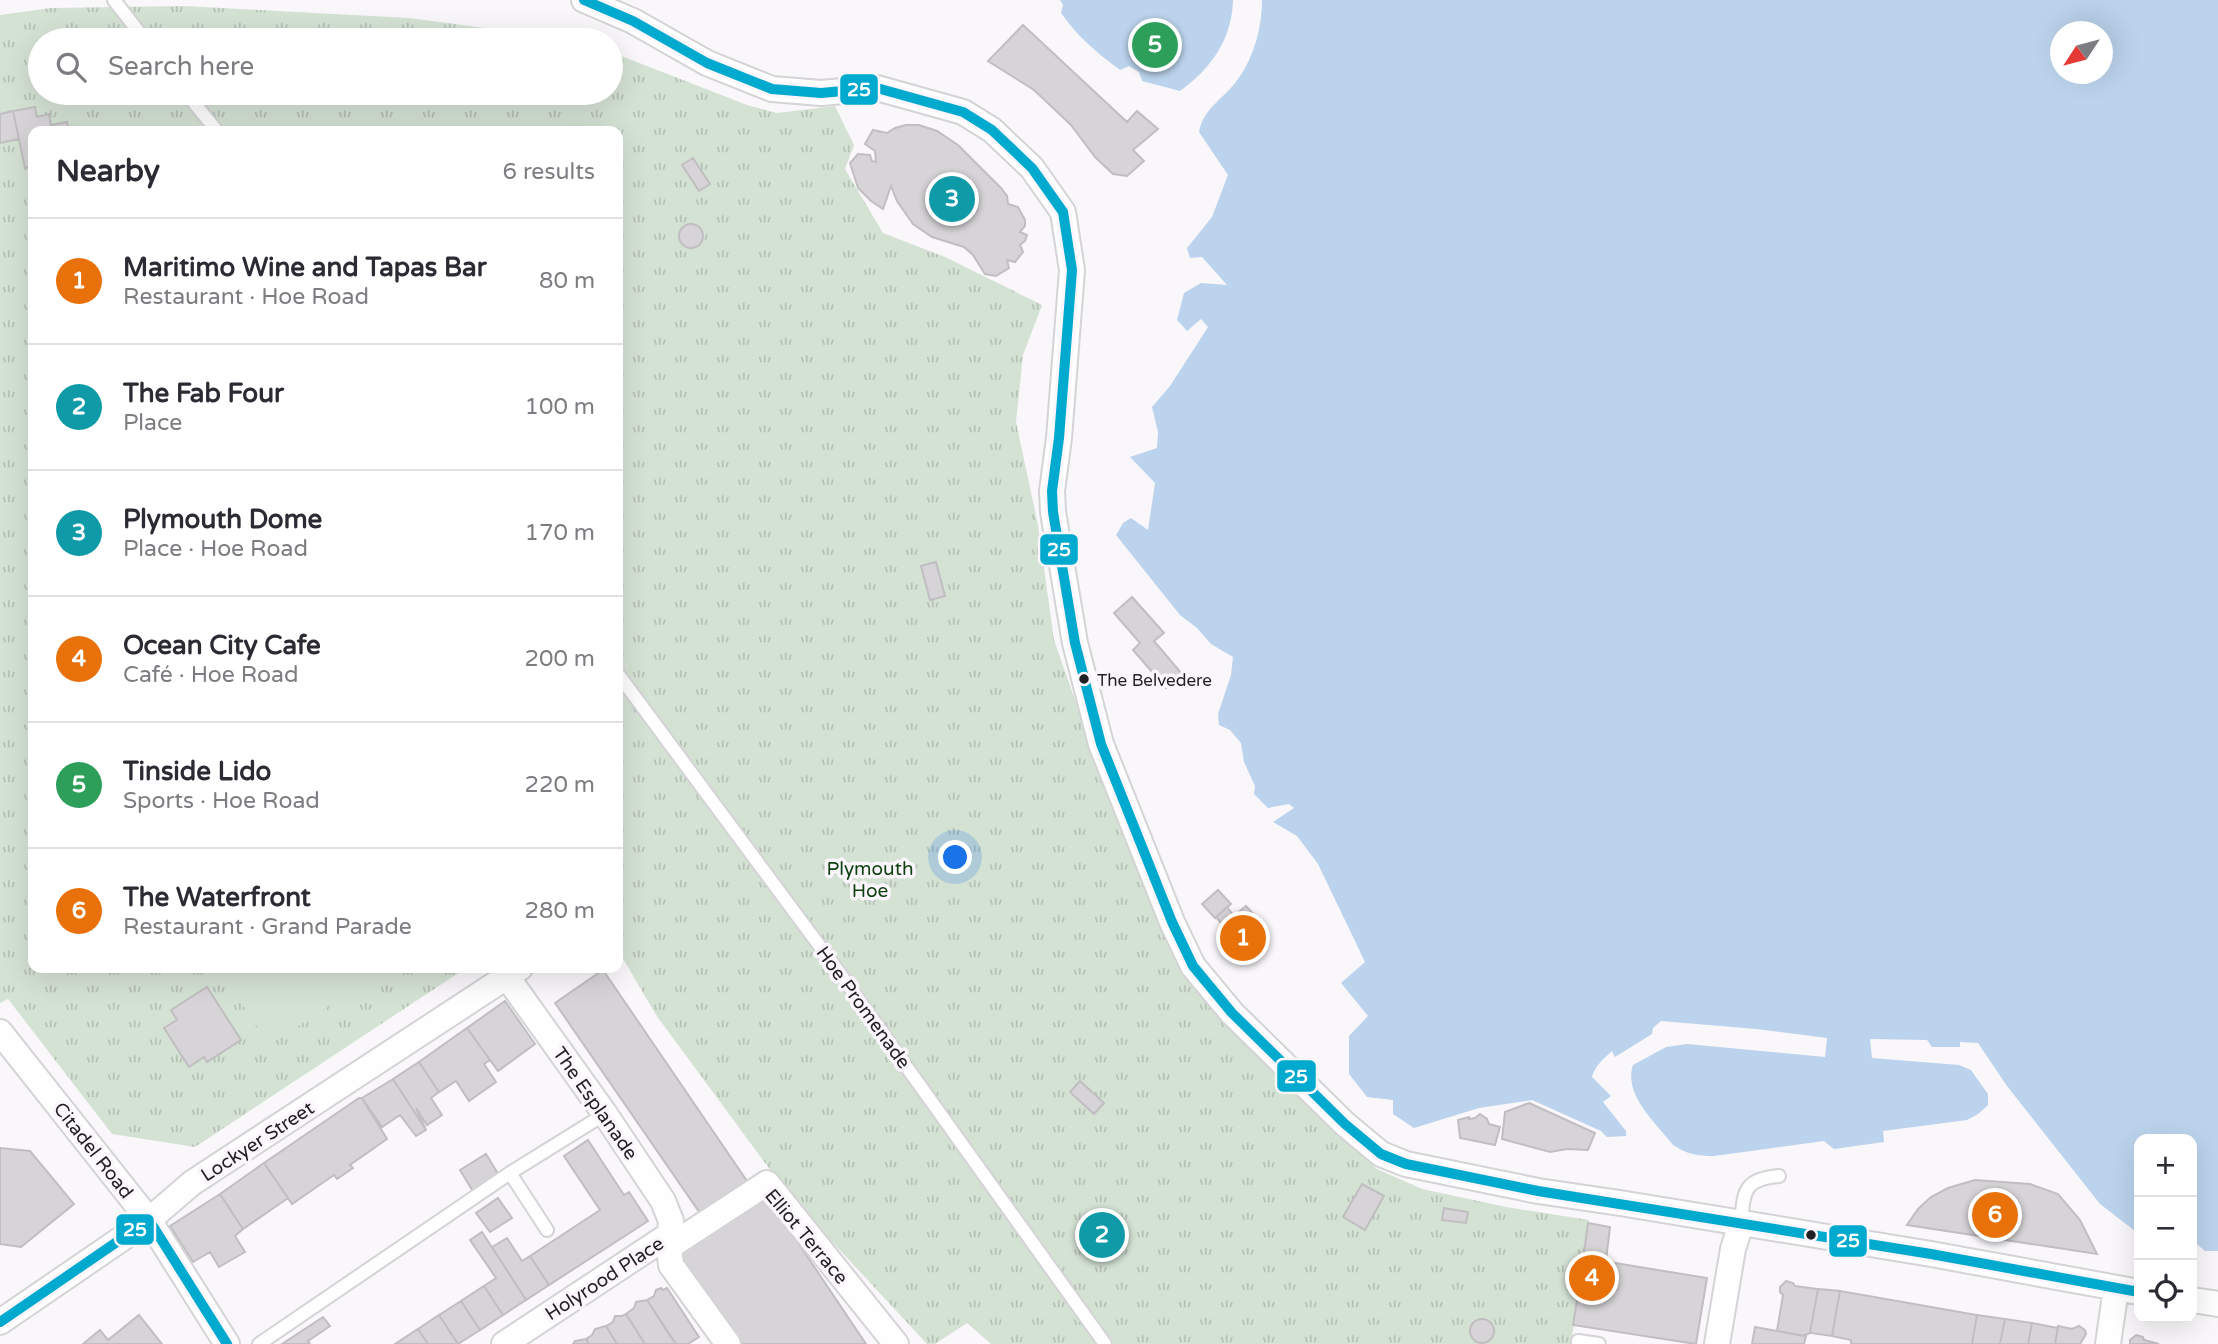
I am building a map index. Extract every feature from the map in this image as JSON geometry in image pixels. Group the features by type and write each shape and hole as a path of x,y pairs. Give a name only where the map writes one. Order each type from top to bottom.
{"street":[{"path":"584,0 633,21 707,63 772,89 821,93 877,88 963,111 992,130 1032,168 1063,212 1072,270 1059,438 1052,491 1054,527 1075,643 1101,744 1172,922 1193,966 1232,1013 1345,1124 1381,1154 1406,1164 1461,1177 1931,1254 2128,1291 2108,1344"},
{"name":"The Esplanade","path":"514,973 663,1201 671,1221 671,1265 728,1344"},
{"name":"Lockyer Street","path":"0,1322 149,1220 192,1183 514,973"},
{"name":"Citadel Road","path":"0,1032 149,1220 227,1344"},
{"name":"Elliot Terrace","path":"669,1241 767,1183 896,1344"},
{"path":"1717,1344 1732,1249 1741,1224"},
{"name":"Holyrood Place","path":"504,1344 669,1241"},
{"path":"2197,1301 2218,1304"}],"lane":[{"path":"114,0 136,28"},
{"path":"196,105 213,126"},
{"name":"Hoe Promenade","path":"623,681 833,964 1105,1344"},
{"path":"259,1344 510,1173 605,1114"},
{"path":"510,1173 547,1230"},
{"path":"1741,1224 1744,1194 1752,1183 1765,1177 1779,1176"},
{"path":"1578,1344 1578,1340 1599,1344"}],"green space":[{"name":"Plymouth Hoe","path":"184,6 409,18 486,28 28,28 28,105 623,105 623,57 747,105 777,113 835,106 854,145 845,169 883,233 945,257 1042,305 1023,355 1016,422 1038,525 1054,640 1123,837 1159,913 1161,926 1178,958 1315,1111 1377,1169 1422,1189 1506,1207 1589,1220 1571,1344 991,1344 967,1323 935,1344 927,1344 810,1218 768,1167 656,1015 623,959 623,126 28,126 28,973 458,973 195,1147 112,1134 8,999 0,1003 0,15 51,8"},
{"path":"222,973 379,973 269,1045"}],"water":[{"path":"1060,0 1233,0 1229,28 1218,52 1201,73 1180,91 1142,81 1139,72 1129,66 1120,70 1112,64 1088,44 1067,21 1061,13 1063,5"},
{"path":"1262,0 2218,0 2218,1251 2205,1251 2197,1244 2197,1134 2134,1134 2134,1230 2100,1204 2007,1086 1978,1043 1960,1042 1960,1047 1932,1047 1927,1040 1870,1039 1872,1058 1959,1065 1971,1070 1988,1094 1988,1105 1967,1120 1883,1131 1884,1142 1834,1149 1824,1141 1714,1156 1692,1154 1673,1145 1643,1108 1633,1087 1633,1065 1666,1047 1687,1044 1825,1057 1827,1038 1756,1029 1661,1021 1653,1028 1652,1034 1615,1057 1612,1051 1597,1066 1592,1077 1611,1096 1603,1102 1626,1131 1626,1136 1607,1137 1601,1131 1532,1100 1479,1108 1414,1128 1393,1114 1393,1100 1367,1097 1349,1074 1349,1036 1368,1016 1341,983 1365,962 1318,864 1297,836 1273,822 1294,808 1289,804 1268,808 1254,794 1255,786 1244,762 1241,743 1230,730 1219,725 1218,714 1231,675 1233,657 1211,644 1197,628 1180,615 1116,535 1123,523 1131,518 1148,530 1155,483 1130,457 1157,448 1158,432 1152,407 1170,386 1208,327 1201,319 1187,331 1177,320 1184,293 1201,283 1227,285 1202,257 1190,258 1187,248 1212,217 1228,175 1199,132 1205,116 1244,70 1259,31"}],"building":[{"path":"1023,25 1127,122 1137,111 1158,129 1133,150 1144,161 1127,176 1113,174 1095,157 1071,125 1034,90 988,61"},
{"path":"35,107 37,117 49,114 51,125 67,122 68,126 28,126 28,167 25,168 13,111"},
{"path":"13,111 19,139 0,143 0,114"},
{"path":"906,125 919,125 937,131 958,145 1001,188 1007,196 1008,204 1018,207 1025,220 1025,226 1020,232 1027,235 1020,245 1023,252 1015,262 1007,260 1009,268 996,276 985,274 973,255 964,247 932,237 913,224 897,201 891,186 883,209 858,188 850,163 858,154 870,155 872,161 876,162 875,151 865,144 873,130 887,133"},
{"path":"693,158 710,184 699,191 682,165"},
{"path":"691,224 700,227 703,236 700,245 691,248 682,245 679,236 682,227"},
{"path":"936,562 945,596 930,600 921,566"},
{"path":"1132,597 1164,633 1154,641 1182,674 1166,688 1133,650 1140,643 1114,613"},
{"path":"1218,890 1231,904 1215,918 1202,904"},
{"path":"1246,906 1255,916 1242,927 1261,950 1251,959 1216,917 1227,907 1234,916"},
{"path":"599,973 605,973 749,1184 702,1216 555,1003"},
{"path":"207,987 241,1040 207,1062 204,1057 189,1067 164,1028 177,1020 171,1010"},
{"path":"505,1001 535,1044 498,1071 467,1028"},
{"path":"467,1028 490,1060 484,1064 496,1082 469,1101 456,1081 439,1092 419,1062"},
{"path":"419,1062 439,1092 431,1098 442,1115 427,1125 416,1108 426,1130 393,1079"},
{"path":"393,1079 426,1130 416,1136 400,1115 382,1127 362,1098"},
{"path":"1080,1081 1104,1103 1094,1114 1070,1092"},
{"path":"362,1098 387,1139 350,1165 353,1168 337,1179 334,1175 292,1204 264,1163"},
{"path":"1529,1103 1595,1133 1588,1150 1567,1149 1550,1152 1502,1139 1505,1112"},
{"path":"1480,1114 1489,1124 1500,1127 1495,1145 1460,1138 1458,1120 1475,1118"},
{"path":"588,1140 624,1195 629,1192 648,1221 549,1285 530,1256 600,1210 564,1156"},
{"path":"0,1148 30,1151 74,1204 21,1247 0,1244"},
{"path":"486,1154 500,1177 474,1193 460,1170"},
{"path":"264,1163 288,1198 243,1229 220,1194"},
{"path":"1975,1180 2030,1184 2058,1194 2080,1220 2097,1254 1907,1225 1931,1197 1948,1188"},
{"path":"1362,1184 1384,1196 1365,1230 1343,1217"},
{"path":"220,1194 243,1229 235,1236 245,1252 219,1267 210,1252 193,1262 170,1226"},
{"path":"498,1198 512,1218 490,1232 476,1213"},
{"path":"768,1198 866,1344 738,1344 677,1255"},
{"path":"1444,1208 1468,1212 1466,1223 1442,1220"},
{"path":"1588,1223 1610,1227 1601,1301 1578,1298"},
{"path":"482,1232 526,1300 503,1315 484,1286 496,1278 470,1240"},
{"path":"507,1238 522,1261 530,1256 549,1285 526,1300 492,1247"},
{"path":"1584,1258 1707,1278 1696,1344 1573,1325"},
{"path":"1786,1281 1795,1286 1818,1289 1810,1333 1803,1336 1777,1331 1783,1295 1780,1287"},
{"path":"484,1286 503,1315 480,1330 461,1301"},
{"path":"661,1288 667,1288 699,1337 688,1344 676,1344 647,1300"},
{"path":"1818,1289 1840,1291 1832,1336 1810,1333"},
{"path":"1840,1291 1977,1315 1972,1344 1851,1344 1851,1340 1832,1336"},
{"path":"647,1300 676,1344 645,1344 626,1314 634,1308 636,1302"},
{"path":"461,1301 480,1330 458,1344 439,1315"},
{"path":"626,1314 645,1344 617,1344 606,1326 613,1322 615,1316"},
{"path":"139,1315 162,1344 83,1344 100,1330 108,1340"},
{"path":"439,1315 458,1344 428,1344 418,1329"},
{"path":"1977,1315 2005,1319 2000,1344 1972,1344"},
{"path":"323,1317 330,1326 308,1341 310,1344 282,1344"},
{"path":"1482,1319 1491,1322 1494,1331 1491,1340 1482,1343 1473,1340 1470,1331 1473,1322"},
{"path":"2005,1319 2032,1323 2028,1344 2000,1344"},
{"path":"2032,1323 2058,1328 2055,1344 2028,1344"},
{"path":"606,1326 617,1344 589,1344 586,1339 595,1329"},
{"path":"2058,1326 2072,1329 2079,1326 2086,1334 2080,1344 2055,1344"},
{"path":"1755,1327 1806,1336 1804,1344 1752,1344"},
{"path":"418,1329 428,1344 395,1344"},
{"path":"2136,1335 2159,1344 2130,1344 2130,1340"},
{"path":"586,1339 589,1344 573,1344 575,1341"}],"transit line":[{"name":"25","path":"584,0 633,21 707,63 772,89 821,93 877,88 963,112 992,130 1032,168 1063,212 1072,270 1059,438 1052,491 1053,512 1075,643 1101,744 1172,922 1193,966 1232,1013 1345,1124 1381,1154 1406,1164 1538,1191 1931,1254 2134,1291"},
{"name":"25","path":"0,1322 149,1220 227,1344"}],"place":[{"name":"Tinside Lido","path":"1155,45"},
{"name":"Plymouth Dome","path":"952,199"},
{"name":"The Belvedere","path":"1084,679"},
{"name":"Maritimo Wine and Tapas Bar","path":"1243,938"},
{"name":"The Waterfront","path":"1995,1215"},
{"name":"The Fab Four","path":"1102,1235"},
{"name":"Ocean City Cafe","path":"1592,1278"}]}
